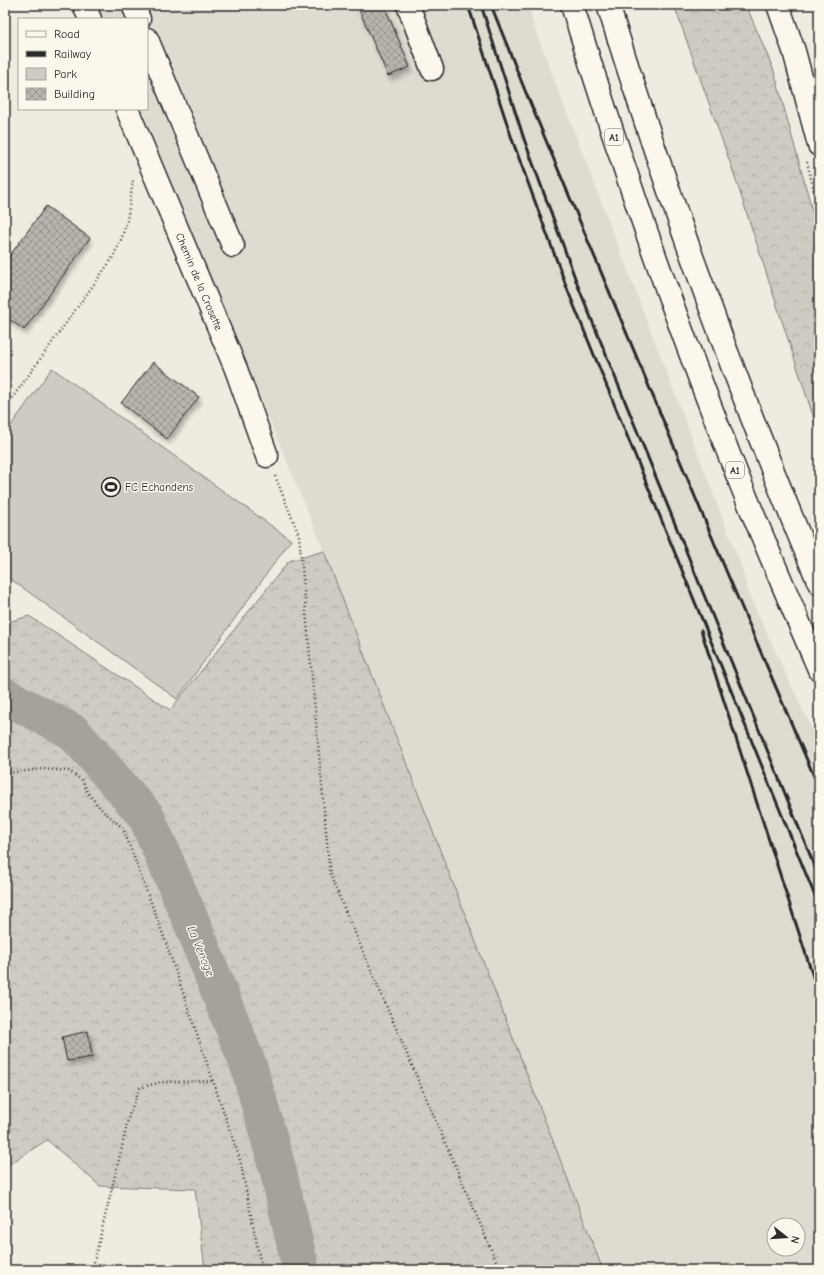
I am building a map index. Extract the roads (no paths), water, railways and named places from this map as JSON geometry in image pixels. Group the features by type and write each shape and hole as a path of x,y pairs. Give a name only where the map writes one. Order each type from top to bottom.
{"main road":[{"path":"84,5 90,18"},
{"path":"133,5 139,18"},
{"path":"408,5 432,69"},
{"name":"A1","path":"572,5 626,174 672,303 723,440 758,527 819,669"},
{"path":"608,5 691,257 756,430 819,583"},
{"path":"778,5 794,51 819,145"},
{"path":"148,41 233,246"},
{"name":"Chemin de la Crosette","path":"127,110 236,369 268,456"}],"waterway":[{"name":"La Venoge","path":"5,696 73,732 146,816 192,923 249,1067 278,1170 301,1270"}],"railway":[{"path":"468,5 513,142 568,291 819,906"},
{"path":"481,5 524,139 578,286 819,877"},
{"path":"491,5 524,88 727,573 819,788"},
{"path":"701,630 819,995"}],"place":[{"name":"FC Echandens","path":"111,487"}]}
